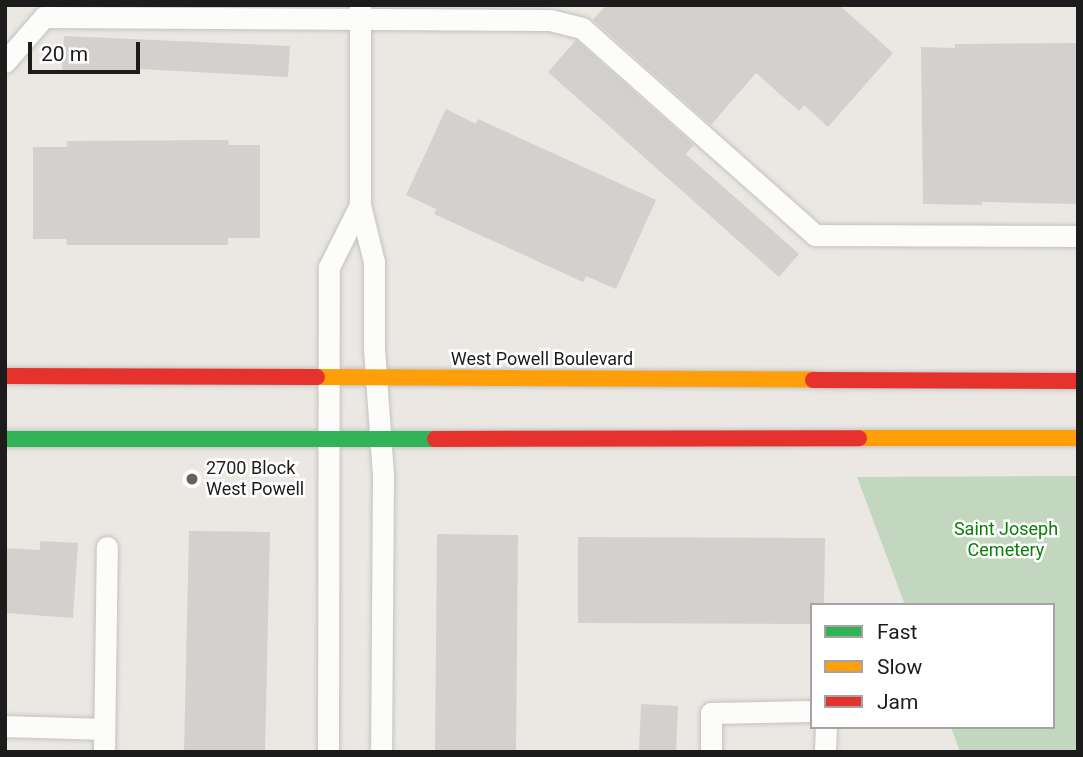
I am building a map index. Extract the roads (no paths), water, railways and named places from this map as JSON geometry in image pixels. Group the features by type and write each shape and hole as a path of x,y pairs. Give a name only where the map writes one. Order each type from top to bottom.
{"main road":[{"name":"West Powell Boulevard","path":"5,376 1078,381"},
{"path":"5,439 1078,438"}],"lane":[{"path":"5,62 44,17 360,12 550,20 582,28 815,235 1078,236"},
{"path":"360,12 360,205 374,262 376,378 383,476 381,752"},
{"path":"328,752 329,267 360,205"},
{"path":"104,752 107,547"},
{"path":"711,752 711,713 810,711"},
{"path":"5,726 104,729"},
{"path":"825,752 826,729"}],"place":[{"name":"2700 Block West Powell","path":"192,479"}],"park label":[{"name":"Saint Joseph Cemetery","path":"1006,540"}]}
